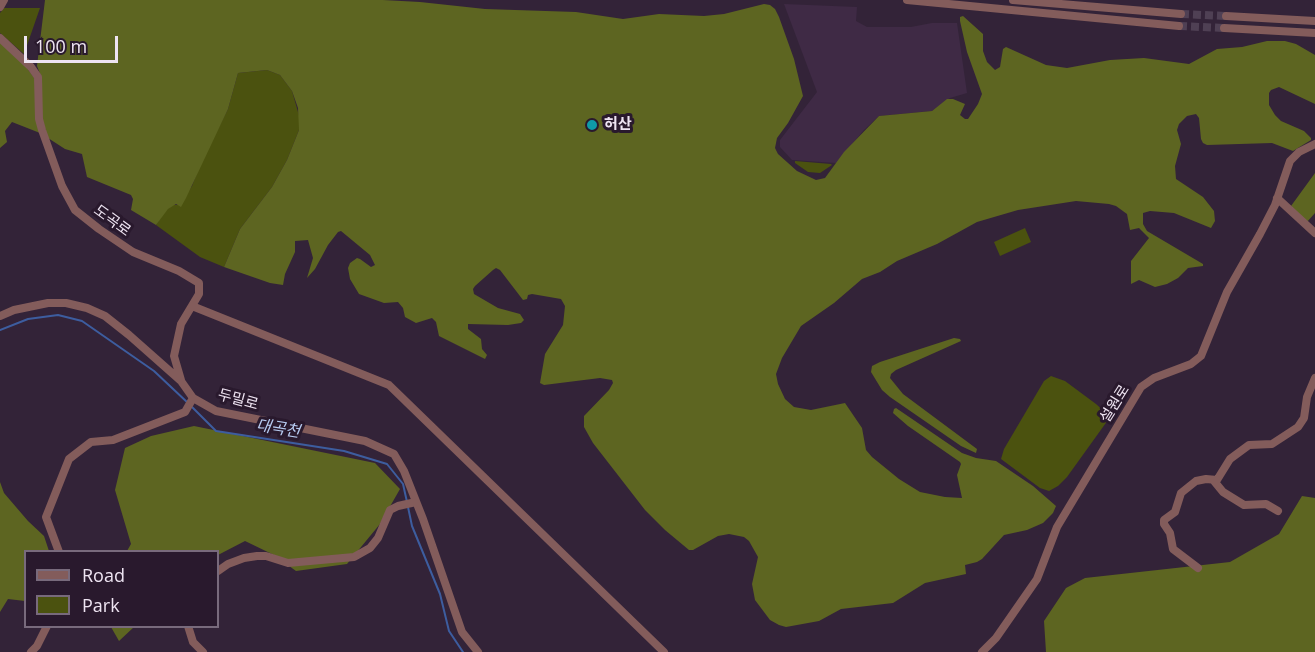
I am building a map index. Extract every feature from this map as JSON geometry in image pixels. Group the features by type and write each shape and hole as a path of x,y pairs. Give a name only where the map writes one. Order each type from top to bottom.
{"street":[{"path":"0,8 4,0"},
{"path":"907,0 1179,26"},
{"path":"1013,0 1181,14"},
{"path":"1226,16 1315,21"},
{"path":"1224,28 1315,33"},
{"name":"도곡로","path":"0,38 32,67 38,77 39,119 62,186 75,210 99,230 133,252 199,282 200,294 192,306"},
{"name":"설원로","path":"982,652 996,638 1037,579 1057,527 1141,387 1154,378 1191,364 1201,356 1227,292 1260,234 1277,198 1284,174 1295,155 1315,144"},
{"path":"1277,198 1315,233"},
{"path":"1306,223 1315,239"},
{"name":"두밀로","path":"0,316 14,310 48,303 66,303 87,308 105,316 181,381 191,403 216,411 365,441 394,454 404,471 410,503 462,632 478,652"},
{"path":"181,381 174,356 182,324 192,306 388,385 664,652"},
{"path":"1198,568 1173,549 1170,533 1163,521 1175,512 1180,495 1187,487 1200,479 1214,481 1220,479 1230,459 1249,445 1272,444 1298,427 1304,418 1307,397 1315,378"},
{"path":"58,550 46,517 69,459 92,442 113,440 185,412 191,403"},
{"path":"1214,481 1223,492 1244,505 1266,504 1278,511"},
{"path":"219,571 236,561 257,556 267,556 288,563 354,558 370,548 378,538 390,510 410,503"},
{"path":"31,652 46,628"},
{"path":"188,628 193,642 203,652"}],"shaded area":[{"path":"784,4 857,7 856,21 867,27 911,27 932,23 957,23 967,93 950,98 932,111 879,116 836,163 792,160 780,147 780,140 817,92"}],"green space":[{"path":"45,0 383,0 485,9 576,12 623,19 659,14 704,16 724,14 764,4 770,5 779,17 794,59 803,96 777,138 775,148 778,154 797,171 816,180 825,178 844,152 879,116 932,111 947,99 953,99 965,104 960,115 968,119 982,94 967,52 960,21 960,17 963,16 983,34 983,51 987,62 995,70 1000,67 1003,49 1006,47 1046,65 1067,68 1110,60 1144,58 1189,64 1217,49 1242,47 1267,41 1285,41 1296,44 1315,55 1315,104 1279,87 1269,93 1269,105 1275,115 1281,121 1304,131 1311,138 1293,151 1272,143 1207,145 1201,139 1199,118 1196,114 1187,116 1179,124 1177,130 1181,144 1175,166 1176,179 1203,197 1214,211 1215,221 1211,228 1174,213 1150,211 1143,213 1143,224 1147,231 1203,264 1203,266 1188,268 1178,278 1167,284 1155,287 1139,280 1131,284 1131,261 1149,238 1139,228 1130,230 1127,214 1109,204 1076,201 1018,210 977,222 937,244 862,279 834,303 801,326 782,358 776,374 785,399 794,407 811,410 845,403 862,428 866,450 899,479 920,492 962,498 957,475 960,462 908,426 893,413 896,408 962,453 996,461 1033,486 1056,506 1053,513 1043,523 1027,530 1004,535 982,559 965,565 966,574 925,583 893,603 841,609 819,621 786,627 770,620 755,600 752,584 758,557 749,541 744,537 729,534 718,536 689,550 645,510 593,443 584,427 584,416 609,390 613,383 612,380 600,378 544,385 540,383 545,354 563,325 565,306 561,299 532,294 523,300 500,270 496,268 493,270 475,286 474,294 498,308 520,314 524,320 521,323 508,325 468,324 468,329 481,339 482,349 487,355 485,359 439,336 436,322 432,318 416,323 405,317 403,308 398,302 384,303 359,294 350,279 348,268 350,263 357,258 371,267 375,265 370,255 341,231 328,245 315,269 307,278 313,258 308,240 295,241 295,252 285,274 283,285 270,283 224,267 240,229 272,187 287,160 299,130 298,108 292,91 280,75 267,70 238,73 228,109 186,198 181,207 176,204 168,209 156,225 131,210 133,199 131,195 87,177 82,154 65,149 48,138 42,119 41,76 37,66"},
{"path":"4,8 40,8 24,54 0,33 0,13"},
{"path":"0,42 35,79 40,133 12,122 5,131 7,142 0,148"},
{"path":"267,70 280,75 292,91 300,119 299,130 287,160 272,187 240,229 224,267 200,257 156,225 164,212 172,205 179,205 192,186 203,158 228,109 238,73"},
{"path":"795,161 832,165 820,173 808,172"},
{"path":"1315,173 1315,213 1307,222 1291,206"},
{"path":"1025,228 1031,242 1000,256 994,242"},
{"path":"954,338 961,341 896,370 890,378 903,394 977,449 976,453 961,446 890,397 882,390 871,372 872,366 880,362"},
{"path":"1051,376 1065,381 1096,404 1106,413 1108,420 1067,477 1049,491 1040,488 1001,459 1004,449 1044,381"},
{"path":"194,426 375,463 400,489 380,524 347,564 296,571 274,555 245,541 219,554 219,550 128,550 131,544 115,490 125,448 151,436"},
{"path":"0,482 4,493 44,536 49,550 24,550 24,601 8,599 0,612"},
{"path":"1302,496 1315,498 1315,652 1046,652 1044,621 1066,588 1085,578 1230,562 1279,534"},
{"path":"112,628 133,628 119,641"}],"waterway":[{"name":"대곡천","path":"0,330 28,319 58,315 82,321 154,371 188,403"},
{"name":"대곡천","path":"192,407 216,431 344,451 387,464 403,484 407,502"},
{"name":"대곡천","path":"408,507 412,526 440,594 449,631 463,652"}],"tunnel":[{"path":"1181,14 1226,16"},
{"path":"1179,26 1224,28"}],"place":[{"name":"허산","path":"592,125"}]}
